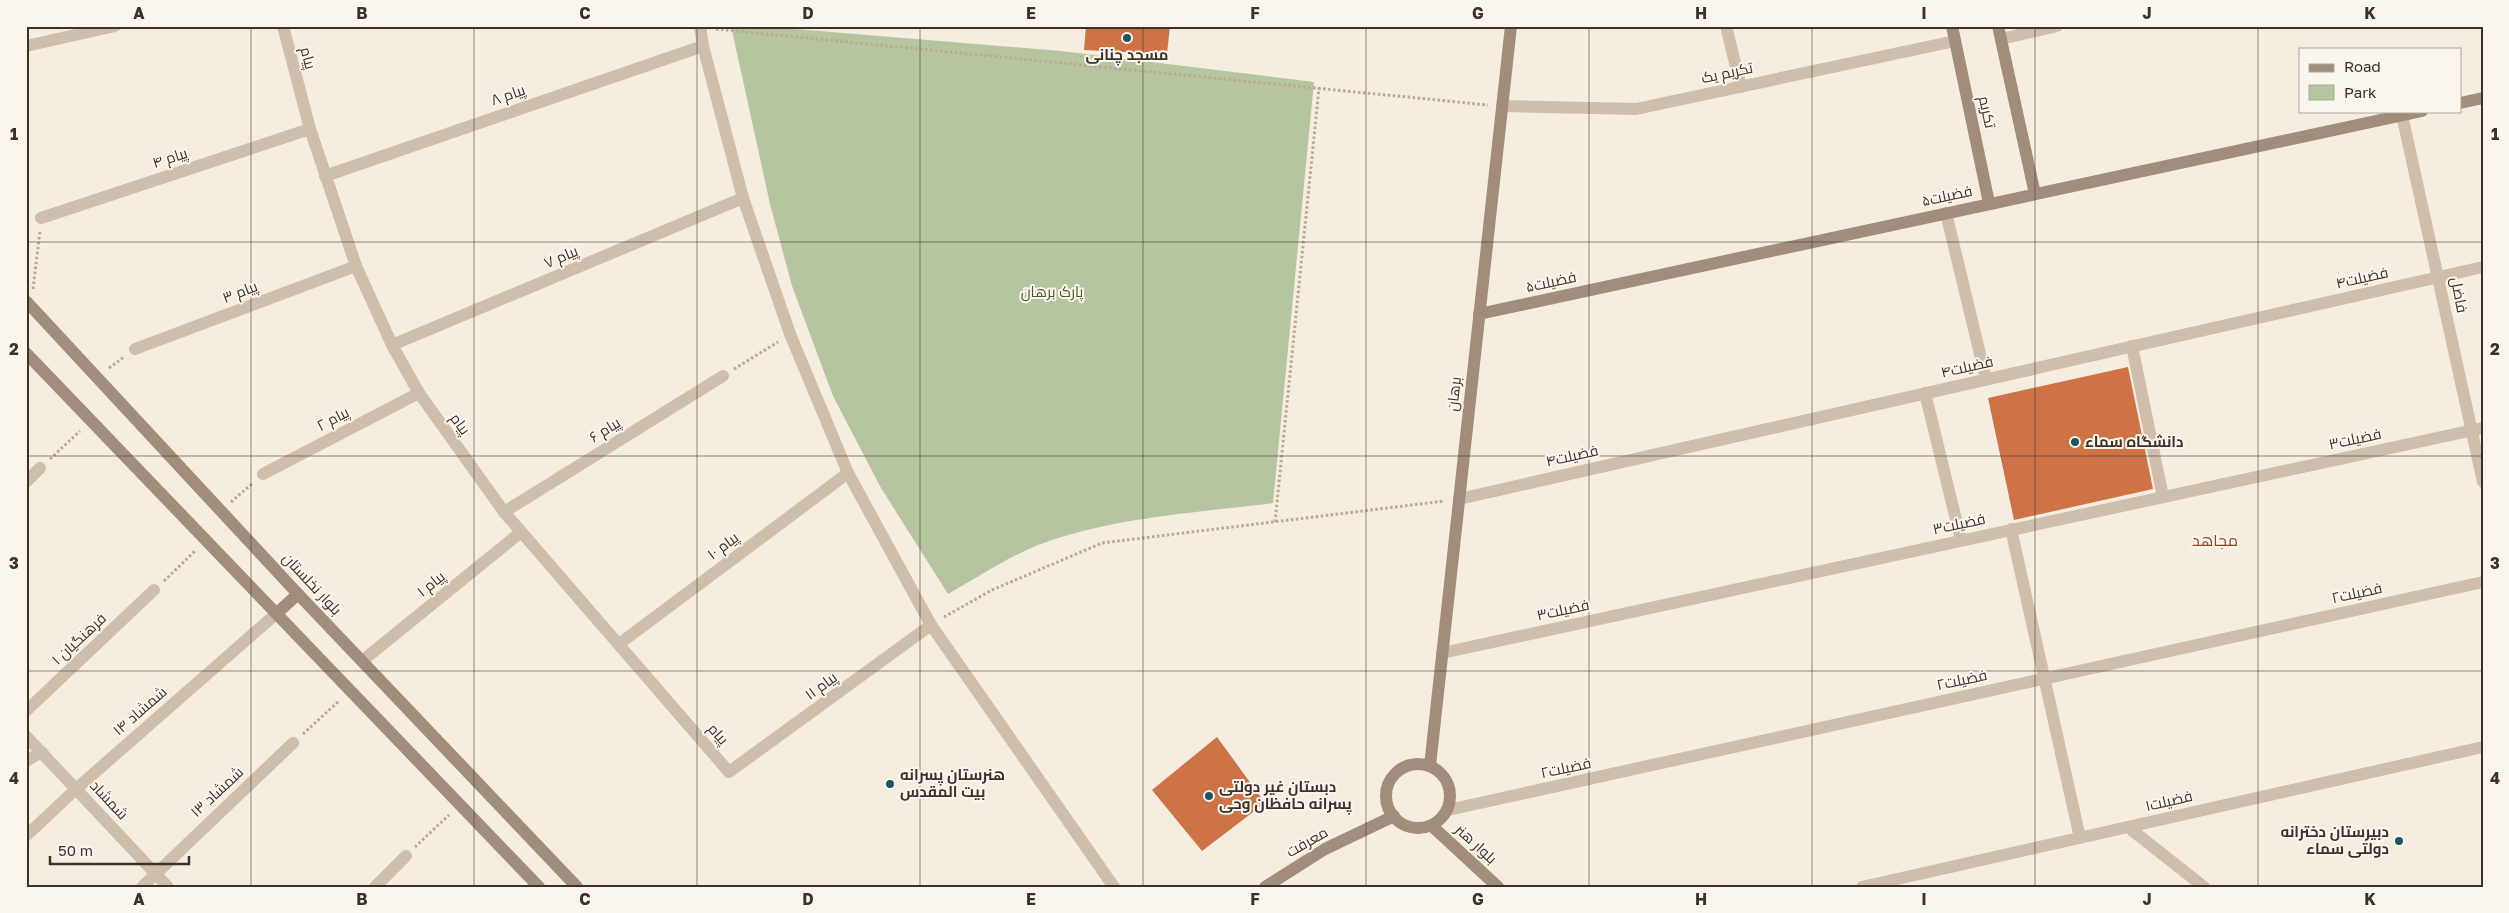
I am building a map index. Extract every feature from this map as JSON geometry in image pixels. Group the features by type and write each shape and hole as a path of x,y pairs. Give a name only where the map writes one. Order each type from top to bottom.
{"street":[{"path":"26,46 115,26"},
{"name":"پیام","path":"283,26 324,176 356,266 392,345 419,394 504,512 729,772"},
{"name":"برهان","path":"1430,766 1511,26"},
{"path":"1726,26 1741,87"},
{"name":"تکریم","path":"1952,26 1989,204"},
{"name":"تکریم","path":"1998,26 2035,194"},
{"path":"2001,39 2056,26"},
{"path":"700,27 703,46 743,198 790,334 848,473 931,625 1114,887"},
{"name":"تکریم یک","path":"1502,106 1636,109 1955,41"},
{"name":"پیام ۸","path":"324,176 703,46"},
{"path":"2462,103 2483,98"},
{"name":"فضیلت۵","path":"1480,314 2417,112"},
{"name":"فاضل","path":"2402,115 2476,429 2483,482"},
{"name":"پیام ۴","path":"41,218 310,128"},
{"name":"پیام ۷","path":"392,345 743,198"},
{"path":"1946,213 1986,379"},
{"name":"پیام ۳","path":"135,349 356,266"},
{"name":"فضیلت۴","path":"1459,499 2483,267"},
{"name":"بلوار نخلستان","path":"29,304 298,594 577,887"},
{"path":"2132,346 2163,497"},
{"path":"26,353 539,887"},
{"name":"پیام ۶","path":"504,512 723,376"},
{"path":"1925,393 1960,540"},
{"name":"پیام ۲","path":"263,474 419,394"},
{"name":"فضیلت۳","path":"1442,653 2476,429"},
{"path":"26,482 40,468"},
{"name":"پیام ۱۰","path":"618,644 848,473"},
{"path":"2011,529 2080,838"},
{"name":"پیام ۱","path":"362,661 521,532"},
{"name":"فضیلت۲","path":"1448,810 2483,582"},
{"name":"فرهنگیان ۱","path":"26,711 154,590"},
{"path":"277,613 298,594"},
{"name":"شمشاد ۱۴","path":"26,836 76,789 277,613"},
{"name":"پیام ۱۱","path":"729,772 931,625"},
{"name":"شمشاد","path":"26,736 168,887"},
{"name":"شمشاد ۱۳","path":"142,887 293,743"},
{"name":"فضیلت۱","path":"1864,887 2483,747"},
{"path":"26,761 42,752"},
{"path":"1408,765 1430,766 1439,771 1450,789 1448,810 1432,826 1415,829 1401,825 1387,808 1385,798 1391,777 1398,770 1408,765"},
{"name":"معرفت","path":"1265,887 1324,849 1394,816"},
{"name":"بلوار هنر","path":"1432,826 1498,887"},
{"path":"2128,827 2204,887"},
{"path":"375,887 406,856"}],"path":[{"path":"700,27 1502,106"},
{"path":"1275,522 1319,88"},
{"path":"29,304 41,218"},
{"path":"723,376 790,334"},
{"path":"97,377 135,349"},
{"path":"40,468 92,421"},
{"path":"226,506 263,474"},
{"path":"931,625 992,590 1102,543 1459,499"},
{"path":"154,590 206,540"},
{"path":"293,743 351,690"},
{"path":"406,856 460,804"}],"green space":[{"name":"پارک برهان","path":"731,26 760,26 1061,51 1314,82 1273,503 1154,517 1095,528 1066,536 1015,555 948,594 881,488 833,396 792,286 770,204"}],"building":[{"name":"مسجد چنانی","path":"1086,26 1170,26 1167,54 1084,50"},
{"name":"دانشگاه سماء","path":"2128,367 2153,489 2014,520 1988,398"},
{"name":"دبستان غیر دولتی پسرانه حافظان وحی","path":"1217,737 1265,803 1202,851 1152,790"}],"place":[{"name":"مسجد چنانی","path":"1127,38"},
{"name":"دانشگاه سماء","path":"2075,442"},
{"name":"هنرستان پسرانه بیت المقدس","path":"890,784"},
{"name":"دبستان غیر دولتی پسرانه حافظان وحی","path":"1209,796"},
{"name":"دبیرستان دخترانه دولتی سماء","path":"2399,841"}],"district":[{"name":"مجاهد","path":"2215,540"}]}
